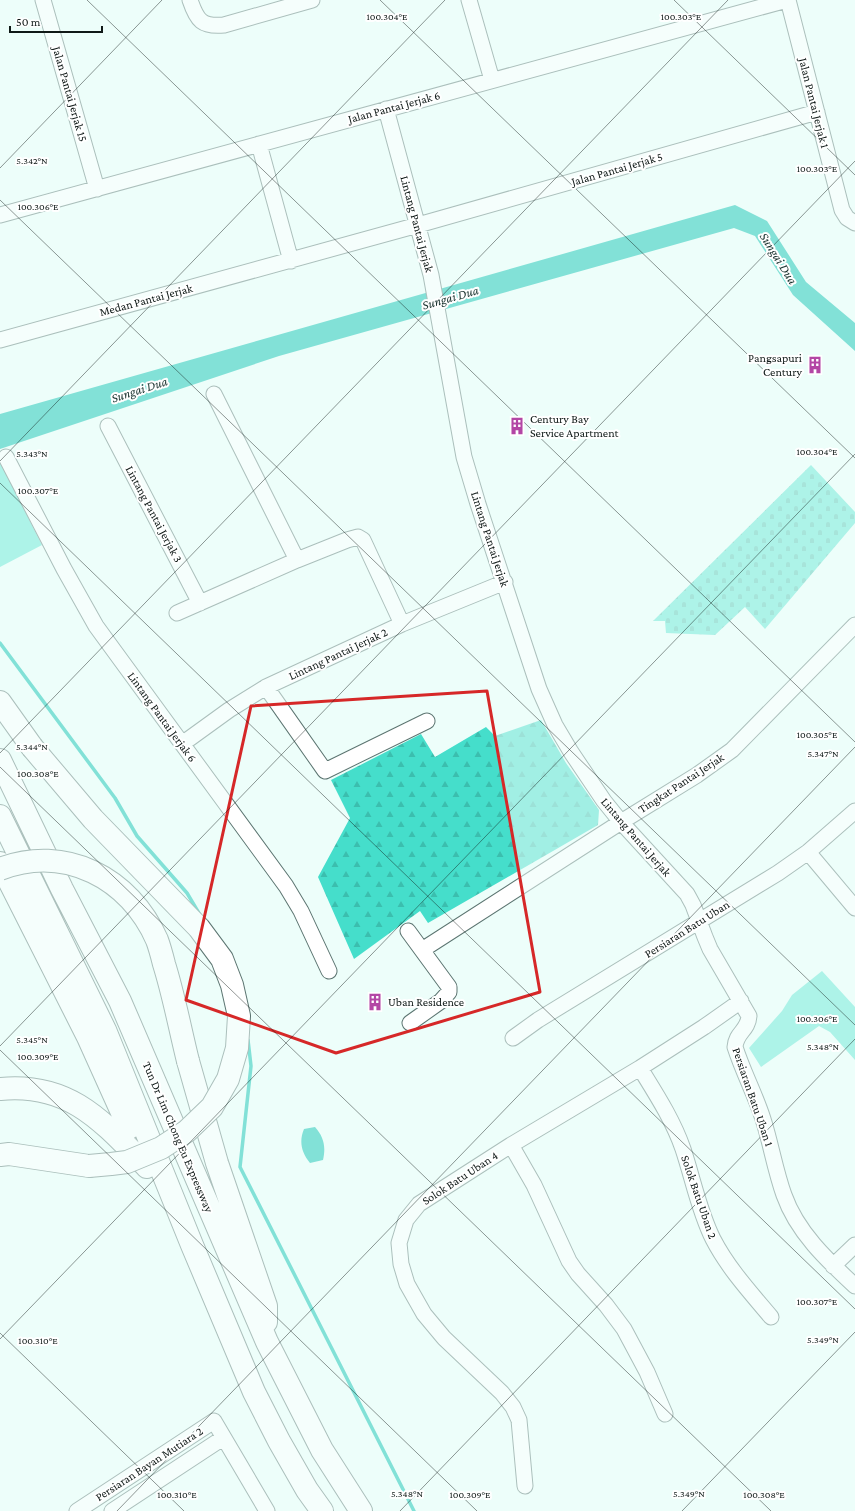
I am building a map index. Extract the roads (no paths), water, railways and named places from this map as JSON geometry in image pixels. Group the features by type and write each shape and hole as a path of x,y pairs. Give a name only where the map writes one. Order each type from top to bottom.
{"highway":[{"path":"0,702 32,747 93,819 204,934 222,959 232,985 240,1016 237,1048 228,1079 212,1107 187,1131 161,1148 127,1162 88,1166 9,1154 0,1155"},
{"name":"Tun Dr Lim Chong Eu Expressway","path":"0,760 62,889 120,1001 267,1342 322,1450 361,1511"},
{"path":"0,816 105,1030 192,1245 254,1392 307,1490 322,1511"},
{"path":"0,868 44,859 82,866 99,874 127,896 149,924 158,942 169,979 188,1061 217,1163 266,1306 267,1342"},
{"path":"0,863 88,1037 147,1168 192,1245"},
{"path":"0,1089 32,1090 53,1093 71,1100 90,1112 116,1135 147,1168"}],"street":[{"name":"Jalan Pantai Jerjak 15","path":"43,0 97,189"},
{"path":"190,0 194,13 199,20 206,25 212,26 224,25 312,0"},
{"path":"469,0 492,80"},
{"name":"Jalan Pantai Jerjak 6","path":"0,215 788,0"},
{"name":"Jalan Pantai Jerjak 1","path":"788,0 842,210 847,218 855,223"},
{"name":"Lintang Pantai Jerjak","path":"386,109 431,275 440,314 464,457 539,689 549,714 571,752 604,801 621,822 687,894 699,922"},
{"name":"Jalan Pantai Jerjak 5","path":"418,226 816,112"},
{"path":"259,144 291,260"},
{"name":"Medan Pantai Jerjak","path":"0,340 418,226"},
{"path":"214,394 297,560"},
{"name":"Lintang Pantai Jerjak 3","path":"108,426 200,603"},
{"name":"Lintang Pantai Jerjak 6","path":"6,457 64,569 96,626 290,892 301,911 329,971"},
{"path":"177,613 297,560 358,537 362,538 402,624"},
{"name":"Lintang Pantai Jerjak 2","path":"182,744 229,710 266,688 402,624 505,582"},
{"name":"Tingkat Pantai Jerjak","path":"422,950 697,775 732,750 855,625"},
{"path":"266,688 325,770 427,721"},
{"name":"Persiaran Batu Uban","path":"513,1038 538,1020 778,873 808,852 855,811"},
{"path":"808,852 855,908"},
{"name":"Persiaran Batu Uban 1","path":"699,922 710,949 749,1016 748,1023 735,1040 735,1047 763,1119 784,1196 793,1214 809,1239 855,1286"},
{"path":"408,931 449,987 449,992 441,1001 410,1023"},
{"name":"Solok Batu Uban 4","path":"525,1486 519,1420 513,1407 502,1393 444,1338 424,1314 407,1284 401,1264 399,1243 406,1220 419,1204 511,1145 640,1068 704,1027 741,1001"},
{"name":"Solok Batu Uban 2","path":"640,1068 662,1103 676,1132 683,1149 706,1222 715,1243 733,1272 771,1317"},
{"path":"511,1145 534,1185 569,1261 624,1329 647,1372 665,1414"},
{"path":"834,1266 855,1246"},
{"name":"Persiaran Bayan Mutiara 2","path":"77,1511 214,1421 223,1438 112,1511"},
{"path":"223,1438 267,1511"}],"water":[{"name":"Sungai Dua","path":"735,205 767,221 806,282 855,323 855,351 793,295 755,236 734,228 279,356 0,449 0,414"},
{"path":"315,1127 322,1138 324,1155 323,1160 310,1163 303,1151 301,1142 302,1133 304,1129"}],"waterway":[{"path":"0,643 115,798 137,836 187,893 200,915"},
{"path":"248,1040 251,1066 240,1167 414,1511"}],"place":[{"name":"Pangsapuri Century","path":"815,365"},
{"name":"Century Bay Service Apartment","path":"517,426"},
{"name":"Uban Residence","path":"375,1002"}]}
